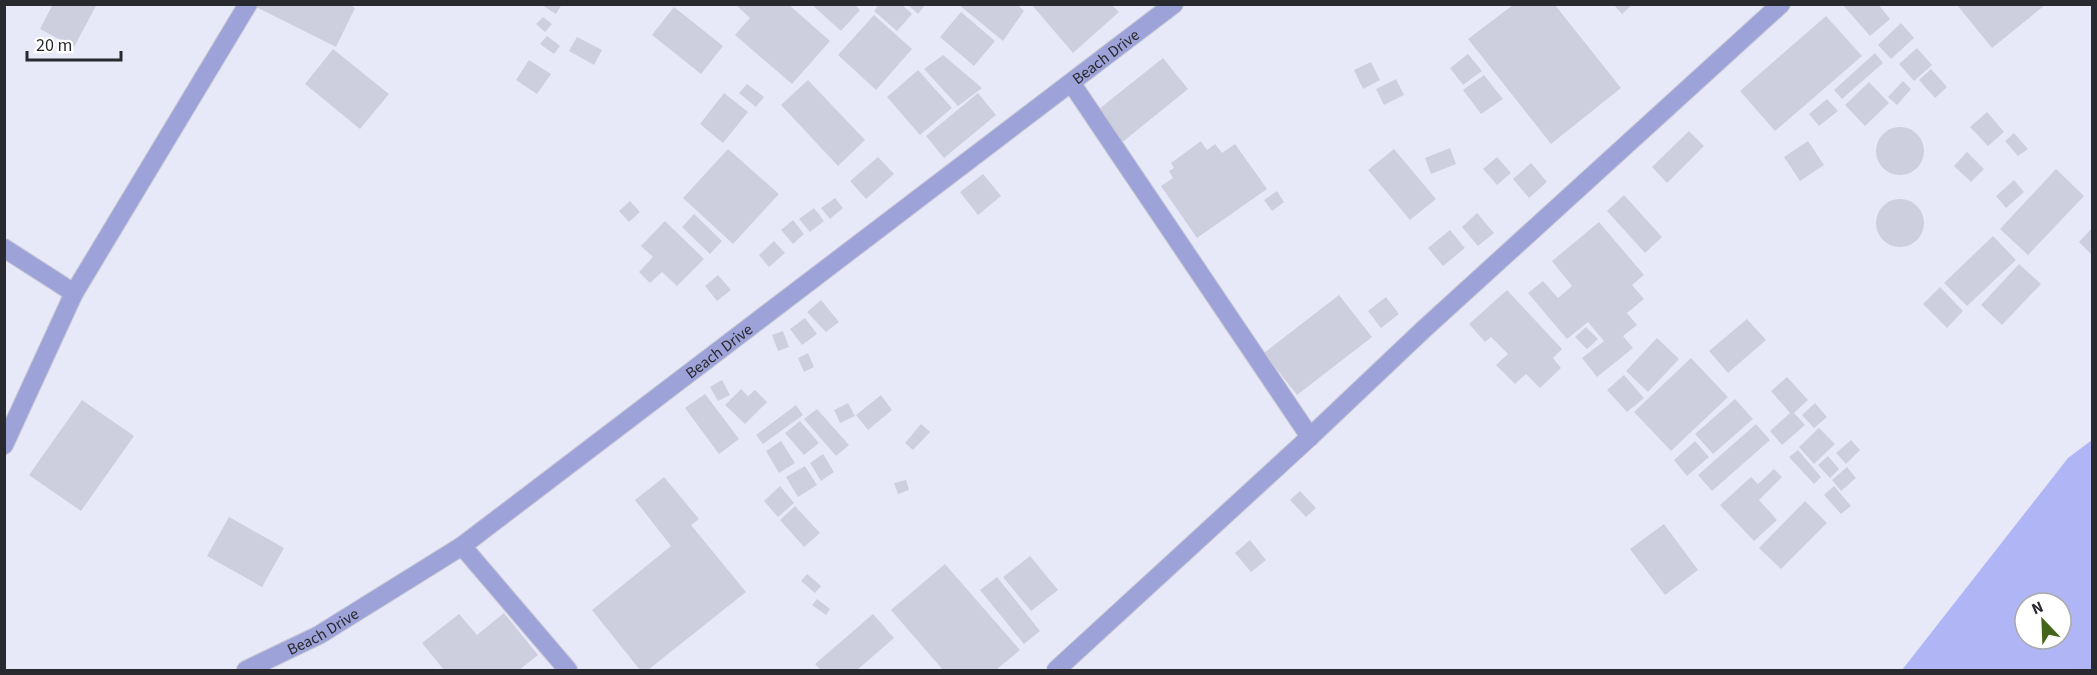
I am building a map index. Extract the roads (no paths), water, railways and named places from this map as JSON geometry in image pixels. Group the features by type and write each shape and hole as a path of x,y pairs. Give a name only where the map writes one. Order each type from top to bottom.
{"street":[{"path":"4,445 74,293 248,4"},
{"name":"Beach Drive","path":"246,670 320,635 462,546 1072,84 1174,4"},
{"path":"1056,670 1424,329 1781,4"},
{"path":"1072,84 1310,437"},
{"path":"4,248 74,293"},
{"path":"462,546 568,670"}],"water":[{"path":"2092,440 2092,670 1902,670 2068,458"}]}
